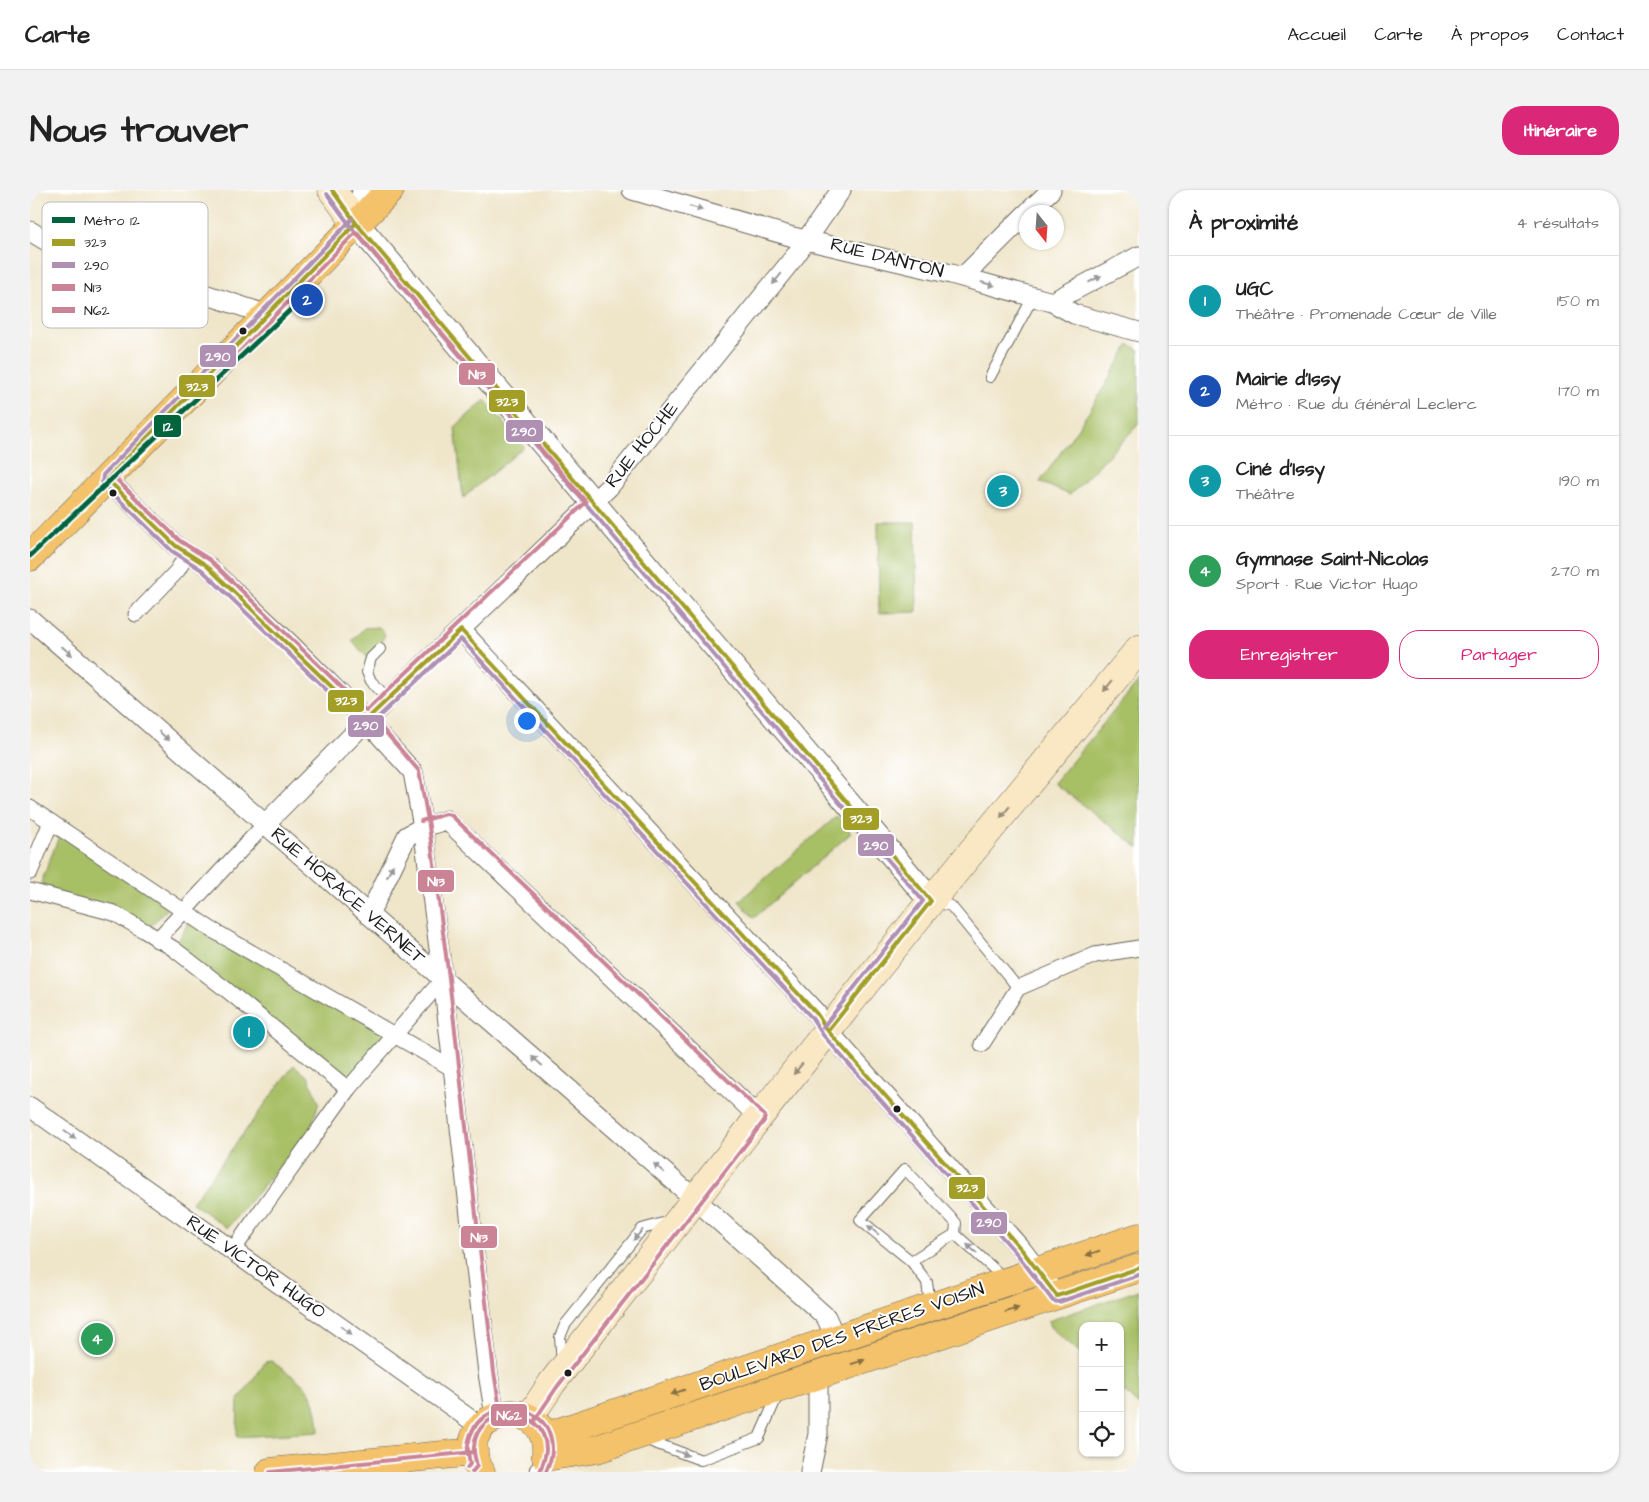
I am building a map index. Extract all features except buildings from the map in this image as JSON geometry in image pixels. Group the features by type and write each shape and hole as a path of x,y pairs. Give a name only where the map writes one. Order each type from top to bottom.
{"main road":[{"path":"332,190 356,223"},
{"path":"30,557 390,190"},
{"path":"540,1455 562,1370 759,1117 931,901 1139,649"},
{"name":"BOULEVARD DES FRÈRES VOISIN","path":"540,1455 836,1339 1139,1237"},
{"name":"BOULEVARD DES FRÈRES VOISIN","path":"540,1455 590,1451 1139,1268"},
{"path":"270,1472 342,1469 480,1451 507,1413 540,1455"}],"street":[{"path":"362,190 356,223 595,502 931,901"},
{"name":"RUE DANTON","path":"632,190 807,240 962,277 1052,302 1074,314 1139,332"},
{"name":"RUE HOCHE","path":"265,824 388,698 595,502 807,240 841,190"},
{"path":"1035,205 1051,190"},
{"path":"962,277 1019,221"},
{"path":"30,231 42,238"},
{"path":"1052,302 1139,256"},
{"path":"208,295 268,315"},
{"path":"110,476 176,546 206,565 366,720 413,772 424,827 443,979 488,1373 480,1451"},
{"path":"136,614 177,571 188,553"},
{"name":"RUE HORACE VERNET","path":"30,619 443,979 689,1208 826,1317 836,1339"},
{"path":"461,630 817,1014 828,1031 899,1108 1039,1271 1057,1296"},
{"path":"30,808 208,928 452,1069"},
{"path":"369,915 407,836 424,827 447,820 759,1117"},
{"path":"30,872 51,822"},
{"path":"157,940 265,824"},
{"path":"30,891 114,913 174,950 228,991 348,1089"},
{"path":"982,1044 1018,988 1095,955 1139,948"},
{"path":"233,1250 348,1089 443,979"},
{"name":"RUE VICTOR HUGO","path":"30,1107 233,1250 480,1451"},
{"path":"810,1472 818,1434 818,1375"}],"lane":[{"path":"990,377 1033,297"},
{"path":"110,476 176,536"},
{"path":"380,649 371,658 367,672 371,681 388,698"},
{"path":"931,901 951,906 1018,988"},
{"path":"910,1261 954,1234 956,1223 904,1169 860,1220 910,1261 927,1282 931,1308"},
{"path":"954,1234 1008,1282"},
{"path":"636,1436 701,1460 759,1438 782,1387"}],"green space":[{"path":"1129,345 1139,349 1139,421 1135,428 1070,495 1040,482 1089,412"},
{"path":"485,400 524,447 463,498 455,427"},
{"path":"878,522 915,522 917,612 879,613"},
{"path":"379,627 385,634 380,646 367,657 352,641 364,628"},
{"path":"1139,681 1139,848 1054,783"},
{"path":"837,816 851,833 754,918 739,901"},
{"path":"62,828 173,904 145,931 38,891"},
{"path":"192,916 395,1035 348,1089 174,949"},
{"path":"294,1065 308,1077 319,1102 310,1131 227,1228 192,1203"},
{"path":"1139,1290 1139,1405 1124,1392 1124,1322 1079,1322 1079,1352 1050,1327 1048,1321"},
{"path":"997,1296 999,1301 596,1438 594,1433"},
{"path":"271,1361 293,1376 312,1396 318,1417 319,1432 237,1437 238,1401 265,1362"}],"metro line":[{"name":"12","path":"30,556 305,296"}],"transit line":[{"name":"323","path":"332,190 356,223 931,901 828,1031"},
{"name":"290","path":"327,194 351,227 923,901 823,1027"},
{"name":"290","path":"352,219 103,475 102,483 172,551 202,570 364,726 370,725 461,639 812,1018 823,1035 1017,1254 1053,1301 1059,1302 1139,1275"},
{"name":"323","path":"356,223 107,479 176,546 206,565 366,720 461,630 817,1014 828,1031 1022,1250 1057,1296 1139,1268"},
{"name":"N13","path":"356,232 586,502 366,711 210,560 180,541 116,479 356,232"},
{"name":"N13","path":"375,720 419,771 429,826 449,978 494,1372 501,1415"},
{"name":"N13","path":"421,821 446,814 451,815 765,1116 764,1121 557,1387 534,1421"},
{"name":"N13","path":"467,1468 470,1464 468,1445 474,1428 484,1417 498,1410 513,1408 528,1412 540,1420 549,1432 552,1453 546,1472"},
{"name":"N62","path":"472,1472 477,1466 474,1449 478,1433 486,1423 497,1417 510,1415 523,1417 535,1423 543,1434 546,1452 540,1472"},
{"name":"N62","path":"270,1472 474,1452"}],"place":[{"name":"Mairie d'Issy","path":"307,300"},
{"name":"Ciné d'Issy","path":"1003,491"},
{"name":"UGC","path":"249,1032"},
{"name":"Gymnase Saint-Nicolas","path":"97,1339"}]}
